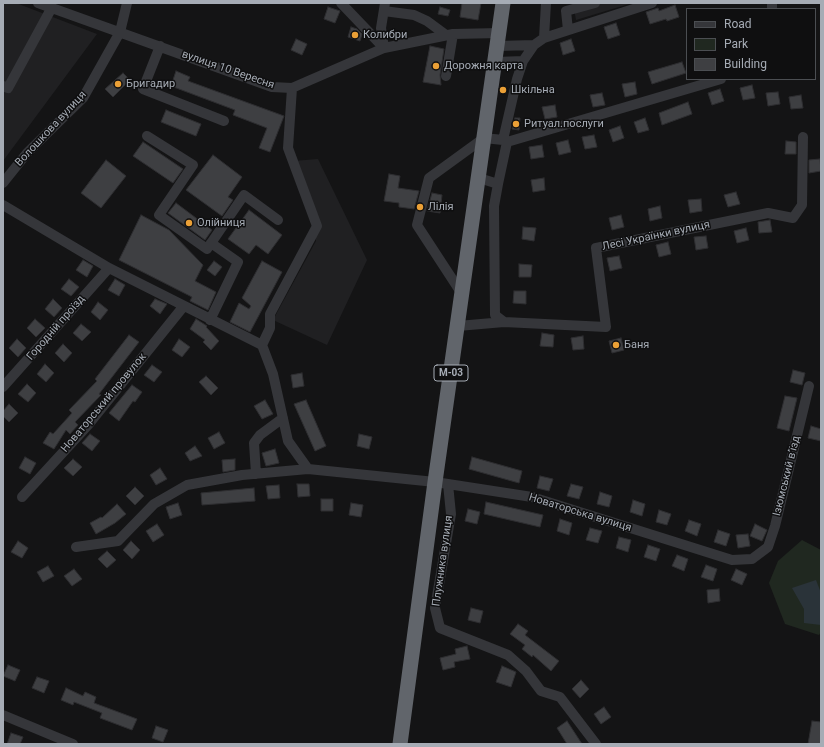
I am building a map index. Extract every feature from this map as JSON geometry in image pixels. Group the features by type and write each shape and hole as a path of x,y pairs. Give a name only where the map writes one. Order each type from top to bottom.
{"highway":[{"name":"М-03","path":"400,744 441,483 462,294 496,62 503,3"}],"street":[{"name":"вулиця 10 Вересня","path":"38,3 51,6 272,87 292,88 384,48 450,34 499,39 534,45"},
{"name":"Волошкова вулиця","path":"3,183 27,153 82,98 120,32 127,3"},
{"path":"341,3 384,48"},
{"path":"544,38 546,3"},
{"path":"568,30 566,11 595,3"},
{"path":"504,322 495,315 494,206 517,79 523,61 534,45 544,38 652,3"},
{"path":"3,86 8,88 51,6"},
{"path":"384,48 382,28 384,7 414,15 450,34 446,76"},
{"path":"160,46 143,89 224,121"},
{"path":"496,62 523,61"},
{"path":"462,294 417,225 429,178 484,138 505,141 718,80"},
{"path":"262,345 270,328 270,314 317,226 288,148 292,88"},
{"path":"147,136 193,166 159,215 207,249 244,195 278,220"},
{"name":"Лесі Українки вулиця","path":"504,322 606,327 596,248 768,213 793,218 802,205 803,137"},
{"path":"479,178 498,184"},
{"path":"3,205 109,268 262,345 273,374 288,441 308,468"},
{"path":"210,320 238,262 211,243"},
{"name":"Городній проїзд","path":"3,387 109,268"},
{"name":"Новаторський провулок","path":"22,497 88,425 183,306"},
{"path":"458,326 504,322"},
{"name":"Ізюмський в’їзд","path":"752,559 768,547 775,526 809,386"},
{"path":"256,474 254,444 260,435 283,418"},
{"name":"Новаторська вулиця","path":"76,547 118,541 154,504 187,485 256,474 308,468 441,483 532,497 732,560 752,559"},
{"name":"Плужника вулиця","path":"441,483 451,514 435,608 440,628 508,655 526,671 540,691 560,697 596,744"},
{"path":"3,715 73,744"}],"shaded area":[{"path":"3,3 16,3 97,34 3,161"},
{"path":"573,3 632,3 576,20"},
{"path":"318,159 367,260 327,345 273,320 316,241 293,161"},
{"path":"816,580 821,593 821,625 804,623 804,609 792,588"}],"green space":[{"path":"802,540 821,550 821,632 819,635 785,624 769,583 778,561"}],"building":[{"path":"462,3 481,3 478,20 460,17"},
{"path":"675,5 679,17 650,24 646,12 658,8 659,11"},
{"path":"328,7 340,11 335,23 324,19"},
{"path":"440,7 450,10 448,16 438,14"},
{"path":"616,23 620,35 608,39 604,27"},
{"name":"Колибри","path":"351,27 357,29 362,34 360,41 348,37"},
{"path":"296,39 307,44 302,55 291,50"},
{"path":"571,39 575,51 563,55 560,43"},
{"name":"Дорожня карта","path":"430,46 444,49 440,75 441,85 423,82"},
{"path":"682,62 686,73 652,84 648,72"},
{"path":"176,71 190,77 188,81 284,116 270,152 259,148 267,128 233,115 235,110 171,86"},
{"name":"Бригадир","path":"123,73 130,80 113,97 105,89"},
{"path":"635,82 637,94 625,97 622,84"},
{"path":"752,85 755,98 743,100 740,88"},
{"path":"720,89 724,101 712,105 708,93"},
{"path":"778,92 780,104 768,106 766,93"},
{"path":"602,93 605,105 593,107 590,95"},
{"path":"801,95 803,108 791,109 789,97"},
{"path":"688,102 692,114 662,125 659,113"},
{"path":"555,105 557,117 545,119 542,107"},
{"path":"166,110 201,124 196,136 161,122"},
{"name":"Ритуал.послуги","path":"515,118 520,118 519,130 512,129"},
{"path":"645,118 649,130 638,133 634,122"},
{"path":"620,126 624,138 613,142 609,130"},
{"path":"594,135 597,147 585,149 582,137"},
{"path":"568,140 571,152 559,155 556,143"},
{"path":"786,141 796,142 796,154 785,154"},
{"path":"143,142 183,169 173,183 133,156"},
{"path":"542,145 544,157 531,159 529,147"},
{"path":"213,155 242,177 228,197 233,200 222,216 186,190"},
{"path":"820,159 821,171 809,173 809,160"},
{"path":"106,160 126,176 101,208 81,193"},
{"path":"389,174 400,176 398,188 419,191 414,209 399,207 399,203 384,201"},
{"path":"544,178 545,190 533,192 531,180"},
{"path":"736,192 740,204 728,207 724,195"},
{"path":"432,193 442,195 440,213 427,211"},
{"path":"701,199 702,211 690,213 688,200"},
{"name":"Олійниця","path":"176,203 212,230 205,240 168,213"},
{"path":"660,206 662,218 650,221 648,209"},
{"path":"249,210 282,235 268,254 256,245 249,254 228,239"},
{"path":"141,215 169,230 203,265 195,281 216,292 208,310 190,301 192,297 119,260"},
{"path":"621,215 624,227 612,230 609,218"},
{"path":"770,220 772,232 759,233 758,222"},
{"path":"523,227 536,228 534,241 522,239"},
{"path":"746,228 749,240 737,243 734,231"},
{"path":"706,236 708,248 696,250 694,237"},
{"path":"668,242 671,254 659,257 656,245"},
{"path":"619,256 622,268 610,271 607,258"},
{"path":"83,260 93,266 87,277 76,270"},
{"path":"214,261 222,267 215,276 207,270"},
{"path":"262,261 282,272 250,332 230,322 239,303 249,309 251,306 242,298"},
{"path":"519,264 532,265 531,277 519,277"},
{"path":"69,279 79,287 71,296 61,289"},
{"path":"115,279 125,285 119,296 108,290"},
{"path":"514,291 526,291 526,304 513,303"},
{"path":"53,299 62,308 54,317 45,309"},
{"path":"155,299 167,304 160,314 150,306"},
{"path":"98,302 108,310 100,320 91,312"},
{"path":"35,319 45,328 36,337 27,328"},
{"path":"196,319 207,326 206,327 219,341 211,350 203,342 205,340 190,329"},
{"path":"81,324 91,332 82,341 73,333"},
{"path":"542,333 554,335 553,347 540,346"},
{"path":"129,335 139,342 99,394 101,395 75,422 78,425 70,434 66,430 54,449 43,443 50,432 53,434 72,413 69,410 97,381 95,379"},
{"path":"583,336 584,349 573,350 571,338"},
{"name":"Баня","path":"621,338 624,350 612,353 609,341"},
{"path":"17,339 26,348 18,357 9,348"},
{"path":"179,339 190,347 182,357 172,350"},
{"path":"63,344 72,353 64,362 55,353"},
{"path":"45,364 54,373 46,382 37,374"},
{"path":"152,365 162,372 154,382 144,375"},
{"path":"793,370 805,373 802,385 790,382"},
{"path":"302,373 304,386 293,388 291,375"},
{"path":"206,376 218,388 211,395 199,382"},
{"path":"27,384 36,393 28,402 18,394"},
{"path":"132,385 142,392 135,402 133,401 119,421 109,413"},
{"path":"785,396 797,398 789,431 777,428"},
{"path":"265,400 273,414 262,419 254,406"},
{"path":"306,400 326,446 315,451 294,404"},
{"path":"9,404 18,413 9,422 3,416 3,411"},
{"path":"811,426 821,429 821,441 808,438"},
{"path":"219,432 225,443 214,449 208,438"},
{"path":"90,434 100,441 92,451 82,443"},
{"path":"359,434 372,437 369,449 357,446"},
{"path":"195,446 202,456 190,461 185,453"},
{"path":"275,449 279,463 266,466 262,453"},
{"path":"25,457 36,463 30,474 19,468"},
{"path":"472,457 522,471 519,483 469,469"},
{"path":"73,459 82,467 73,476 64,468"},
{"path":"235,459 235,470 223,472 222,460"},
{"path":"160,468 167,479 156,485 150,475"},
{"path":"540,476 553,479 549,491 537,488"},
{"path":"297,484 309,484 310,496 298,497"},
{"path":"571,484 583,487 579,499 567,496"},
{"path":"279,485 280,498 268,499 266,486"},
{"path":"135,487 144,496 135,505 126,496"},
{"path":"254,488 255,501 202,505 201,493"},
{"path":"600,492 612,496 609,507 597,504"},
{"path":"321,499 333,499 333,511 321,511"},
{"path":"633,500 645,504 642,516 630,512"},
{"path":"486,502 543,515 540,527 484,514"},
{"path":"178,503 182,515 170,519 166,507"},
{"path":"351,503 363,505 361,517 349,515"},
{"path":"117,504 126,514 115,523 96,534 90,523 101,517 102,518"},
{"path":"468,509 480,512 477,524 465,521"},
{"path":"659,510 671,514 667,525 656,522"},
{"path":"560,519 572,523 569,535 557,531"},
{"path":"689,520 701,524 697,536 685,531"},
{"path":"157,524 164,535 153,542 146,531"},
{"path":"755,524 767,530 762,541 750,536"},
{"path":"590,528 602,531 598,543 586,540"},
{"path":"718,530 730,534 726,546 714,542"},
{"path":"748,534 750,546 738,548 736,535"},
{"path":"619,537 631,540 628,552 616,548"},
{"path":"18,541 28,548 22,558 11,552"},
{"path":"131,541 140,550 132,559 123,550"},
{"path":"648,545 660,549 656,561 644,557"},
{"path":"107,551 116,560 107,568 98,559"},
{"path":"677,555 688,559 684,571 672,566"},
{"path":"706,565 717,569 713,581 701,577"},
{"path":"48,566 54,576 43,582 37,572"},
{"path":"74,569 82,579 72,586 64,576"},
{"path":"736,569 747,574 742,585 731,580"},
{"path":"719,589 720,601 708,603 707,590"},
{"path":"471,608 483,611 480,623 468,620"},
{"path":"518,624 528,631 525,635 559,661 551,671 533,655 532,657 522,649 525,645 510,634"},
{"path":"467,646 470,659 454,662 455,667 443,670 440,658 456,654 455,649"},
{"path":"8,665 20,670 15,681 3,676"},
{"path":"502,666 516,672 511,687 496,682"},
{"path":"37,677 49,681 44,693 32,688"},
{"path":"581,680 589,689 580,698 572,689"},
{"path":"66,688 83,696 85,692 96,697 94,703 137,719 132,730 100,718 102,713 74,702 73,705 61,700"},
{"path":"604,707 611,717 601,724 594,714"},
{"path":"567,721 582,744 567,744 557,728"},
{"path":"812,721 821,722 821,744 808,744"},
{"path":"156,726 168,730 163,742 152,738"},
{"path":"11,733 23,737 20,744 7,744"}],"place":[{"name":"Колибри","path":"355,35"},
{"name":"Дорожня карта","path":"436,66"},
{"name":"Бригадир","path":"118,84"},
{"name":"Шкільна","path":"503,90"},
{"name":"Ритуал.послуги","path":"516,124"},
{"name":"Лілія","path":"420,207"},
{"name":"Олійниця","path":"189,223"},
{"name":"Баня","path":"616,345"}]}
